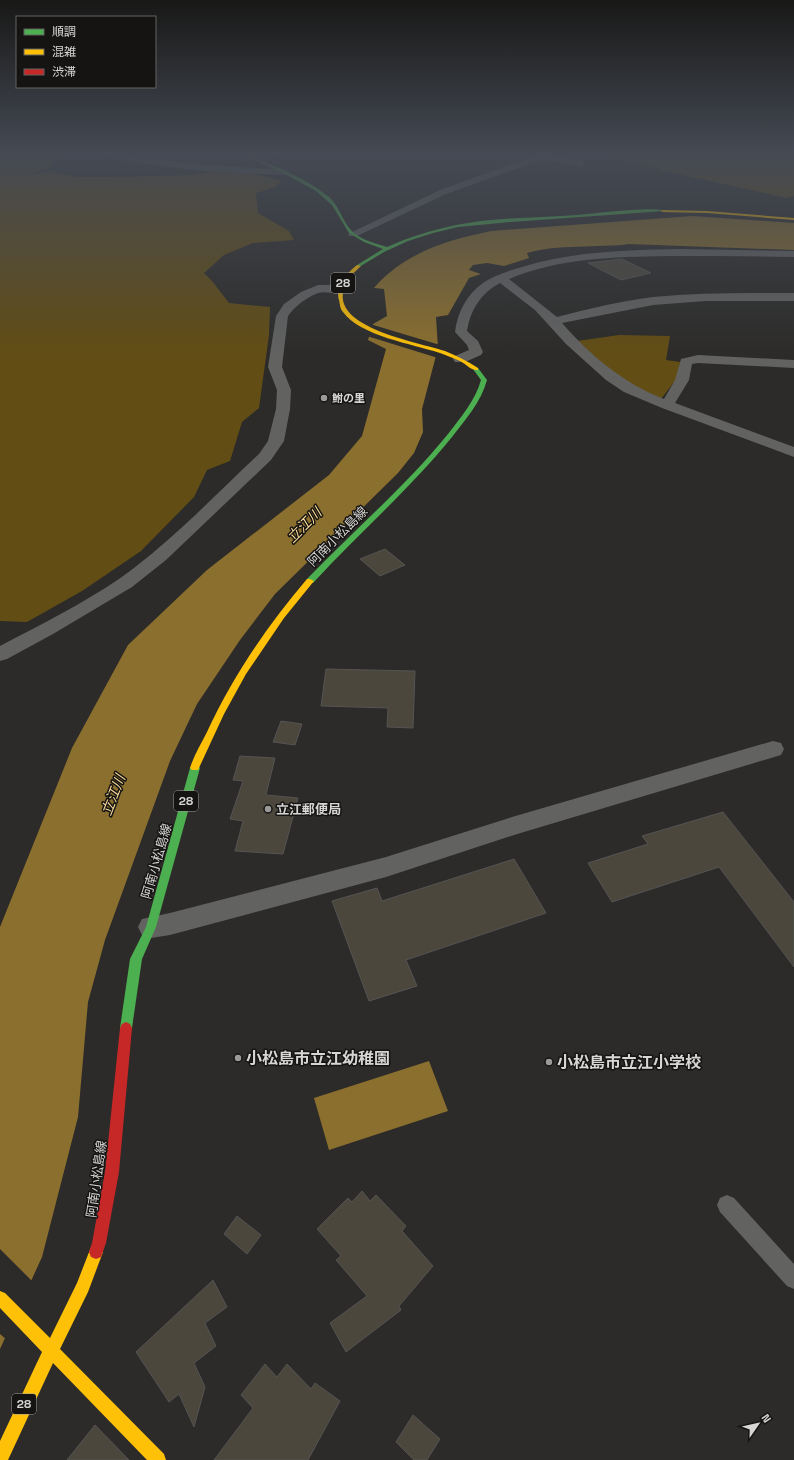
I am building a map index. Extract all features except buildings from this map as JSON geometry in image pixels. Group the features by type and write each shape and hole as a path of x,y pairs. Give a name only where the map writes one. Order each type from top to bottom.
{"main road":[{"path":"343,220 348,230 353,234 388,249"},
{"name":"28","path":"340,288 356,267 368,258 434,231 458,226 528,220"},
{"name":"阿南小松島線","path":"0,1459 51,1350 84,1287 99,1243 112,1172 123,1047 136,959 151,927 196,765 223,705 260,646 295,598 324,566 407,486 437,453 480,396 484,380 470,363 447,353 364,328 346,314 341,307 340,288"},
{"path":"0,1298 158,1460"}],"street":[{"path":"353,234 383,220"},
{"path":"460,359 476,352 473,344 460,332 461,320 468,306 486,286 501,278 556,260 682,252 794,254"},
{"path":"501,278 539,307 554,321 571,341 611,377 629,389 667,405 794,452"},
{"path":"0,654 46,630 125,583 160,556 265,457 276,441 283,409 284,390 275,368 282,316 288,307 305,295 318,289 340,288"},
{"path":"554,321 652,301 695,297 794,297"},
{"path":"667,405 682,380 686,362 698,359 794,364"},
{"path":"151,927 170,924 386,867 512,826 773,749"}],"lane":[{"path":"727,1205 794,1279"}],"shaded area":[{"path":"0,220 270,220 289,231 294,240 253,243 224,255 204,273 229,303 270,307 269,335 259,408 242,422 230,461 207,470 194,497 141,551 82,591 27,622 0,621"},
{"path":"619,335 670,336 666,360 680,362 677,378 661,399 626,384 577,341"}],"water":[{"name":"立江川","path":"637,220 752,220 794,223 794,250 629,244 564,247 527,253 529,258 504,266 487,263 473,265 469,270 481,274 469,278 448,315 436,317 438,348 422,409 423,432 414,453 398,473 275,594 240,640 197,704 170,761 105,940 88,1002 78,1117 42,1257 0,1349 0,927 72,748 128,645 207,570 329,475 362,436 386,349 368,340 373,324 387,316 384,289 374,288 399,266 427,250 458,239 491,231"},
{"path":"429,1061 448,1111 329,1150 314,1098"}],"pier":[{"path":"370,324 440,345 438,358 367,336"},
{"path":"0,1249 33,1282 7,1340 0,1334"}],"traffic: fast":[{"path":"343,220 347,228 355,236 366,242 388,249"},
{"path":"359,266 382,251 407,240 432,232 458,226 510,220"},
{"path":"310,581 421,469 464,417 476,400 484,380 476,369"},
{"path":"126,1028 136,959 151,927 195,768"}],"traffic: slow":[{"path":"359,266 346,279 340,292 344,311 357,322 375,331 442,352 462,360 476,369"},
{"path":"195,768 230,694 254,654 281,616 310,581"},
{"path":"0,1459 26,1401 83,1287 96,1252"},
{"path":"0,1298 158,1460"}],"traffic: jam":[{"path":"96,1252 112,1172 126,1028"}],"place":[{"name":"鮒の里","path":"324,398"},
{"name":"立江郵便局","path":"268,809"},
{"name":"小松島市立江幼稚園","path":"238,1058"},
{"name":"小松島市立江小学校","path":"549,1062"}]}
